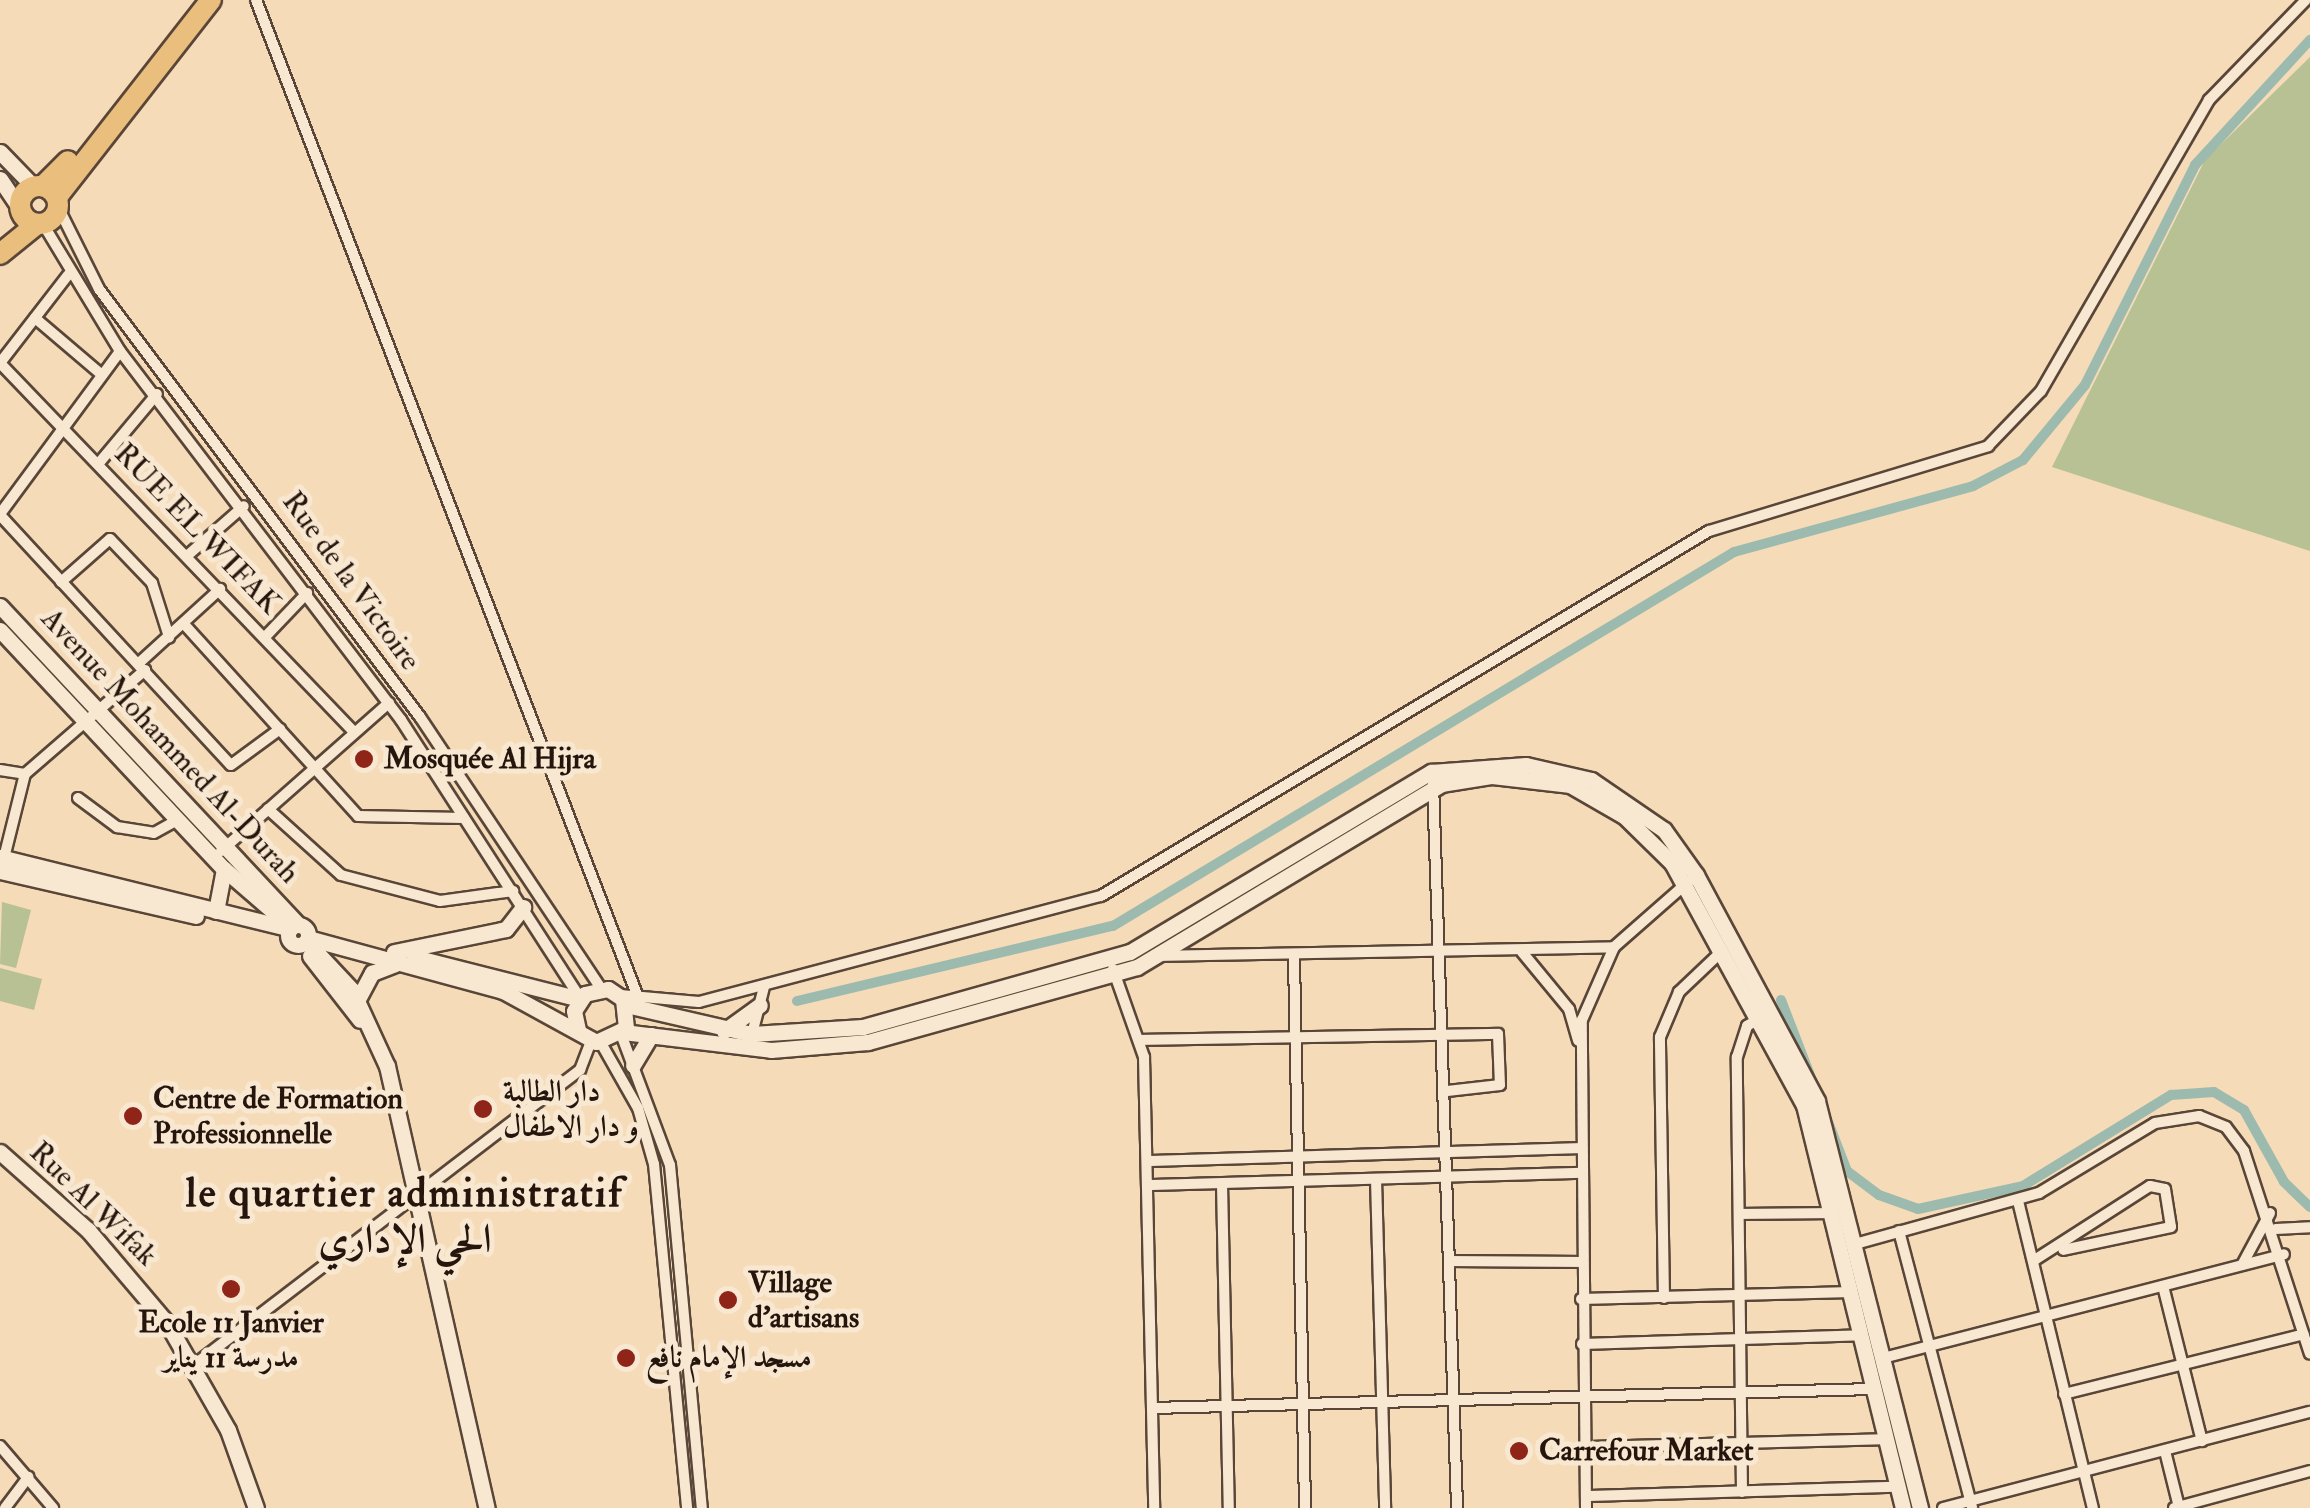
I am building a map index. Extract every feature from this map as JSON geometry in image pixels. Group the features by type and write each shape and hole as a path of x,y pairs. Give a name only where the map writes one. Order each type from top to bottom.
{"highway":[{"path":"178,33 198,0"},
{"path":"0,254 178,33 212,0"},
{"path":"30,218 48,194"}],"main road":[{"path":"0,152 48,194"},
{"path":"0,179 30,218"},
{"name":"Avenue Mohammed Al-Durah","path":"0,606 228,845 299,934 358,999 386,1066 482,1504"},
{"name":"Avenue Mohammed Al-Durah","path":"0,630 218,863 299,934 368,1038 414,1200"},
{"path":"1112,967 1432,779 1481,776 1570,786 1634,824 1690,880 1764,1017 1817,1102 1920,1508"},
{"path":"398,958 518,997 590,1038 622,1033 850,1046 1158,956 1432,779"},
{"path":"1,862 299,934"},
{"path":"1,862 580,998 602,988 750,1041"},
{"path":"216,911 218,863"},
{"path":"1690,880 1719,954 1764,1017 1804,1106 1903,1508"},
{"path":"358,999 372,973 398,958 506,929 523,906"},
{"path":"580,998 590,1038"},
{"path":"622,1033 628,1000"},
{"path":"724,1031 760,1005"},
{"path":"633,1065 651,1035"},
{"name":"Rue Al Wifak","path":"0,1152 114,1256 194,1364 256,1508"}],"street":[{"path":"256,0 628,1000 699,1002 1101,896 1709,531 1988,446 2041,391 2209,100 2306,0"},
{"name":"Rue de la Victoire","path":"48,194 112,308 420,716 602,988"},
{"name":"Rue de la Victoire","path":"30,218 120,351 244,506 388,702 580,998"},
{"path":"0,363 68,275"},
{"path":"36,318 102,375"},
{"path":"120,351 62,425 0,515 234,766 280,729"},
{"name":"RUE EL WIFAK","path":"0,363 354,732"},
{"path":"100,463 157,394"},
{"path":"188,555 244,506"},
{"path":"61,582 110,539 152,583 169,637"},
{"path":"1,862 25,774 100,709 220,589"},
{"path":"265,637 307,592"},
{"path":"184,624 358,816 464,818"},
{"path":"218,863 228,845 388,702"},
{"path":"0,770 25,774"},
{"path":"1432,779 1446,1030 1457,1508"},
{"path":"78,798 117,827 154,833 177,820"},
{"path":"268,810 340,875 440,901 512,890"},
{"path":"1690,880 1614,946 1589,994 1580,1046 1578,1174 1586,1502 1898,1487"},
{"path":"1158,956 1294,958 1614,946"},
{"path":"1522,952 1569,1009 1580,1046"},
{"path":"1664,1298 1660,1037 1678,992 1719,954"},
{"path":"1294,958 1305,1508"},
{"path":"1112,967 1140,1040 1148,1185 1154,1508"},
{"path":"750,1041 764,986"},
{"path":"1742,1492 1737,1056 1764,1017"},
{"path":"1140,1040 1491,1030 1504,1046 1500,1085 1447,1091"},
{"path":"622,1033 670,1164 702,1508"},
{"path":"194,1364 580,1070 590,1038"},
{"path":"590,1038 638,1108 654,1164 687,1508"},
{"path":"1855,1244 2018,1201 2155,1123 2199,1116 2236,1137 2276,1228 2310,1354"},
{"path":"1147,1162 1578,1148"},
{"path":"1148,1185 1578,1174"},
{"path":"1376,1180 1385,1508"},
{"path":"1222,1184 1229,1508"},
{"path":"2033,1261 2063,1250 2171,1227 2164,1189 2150,1186 2063,1250"},
{"path":"2018,1201 2093,1508"},
{"path":"1741,1214 1832,1213"},
{"path":"2241,1266 2270,1213"},
{"path":"2276,1228 2310,1226"},
{"path":"1899,1231 1969,1505"},
{"path":"1882,1358 2284,1254"},
{"path":"1452,1262 1580,1262"},
{"path":"2162,1286 2202,1441"},
{"path":"1581,1299 1852,1292"},
{"path":"2064,1394 2304,1334"},
{"path":"1582,1344 1862,1335"},
{"path":"1152,1408 1875,1389"},
{"path":"1943,1508 1969,1505 2310,1412"},
{"path":"1585,1447 1887,1439"},
{"path":"0,1446 53,1508"},
{"path":"2165,1452 2176,1507 2216,1503 2310,1470"},
{"path":"5,1508 28,1477"}],"green space":[{"path":"2310,57 2310,551 2052,467 2205,160"},
{"path":"2,902 31,910 16,968 0,964"},
{"path":"0,968 42,979 34,1010 0,1001"}],"waterway":[{"path":"797,1001 1113,926 1734,552 1973,486 2023,460 2085,385 2195,165 2310,40"},
{"path":"1781,1000 1847,1171 1879,1195 1918,1209 2023,1186 2171,1095 2214,1092 2244,1110 2284,1182 2310,1207"}],"place":[{"name":"Mosquée Al Hijra","path":"364,759"},
{"name":"دار الطالبة و دار الاطفال","path":"483,1109"},
{"name":"Centre de Formation Professionnelle","path":"133,1116"},
{"name":"Ecole 11 Janvier مدرسة 11 يناير","path":"231,1289"},
{"name":"Village d'artisans","path":"728,1300"},
{"name":"مسجد الإمام نافع","path":"626,1358"},
{"name":"Carrefour Market","path":"1519,1451"}],"district":[{"name":"le quartier administratif الحي الإداري","path":"405,1217"}]}
